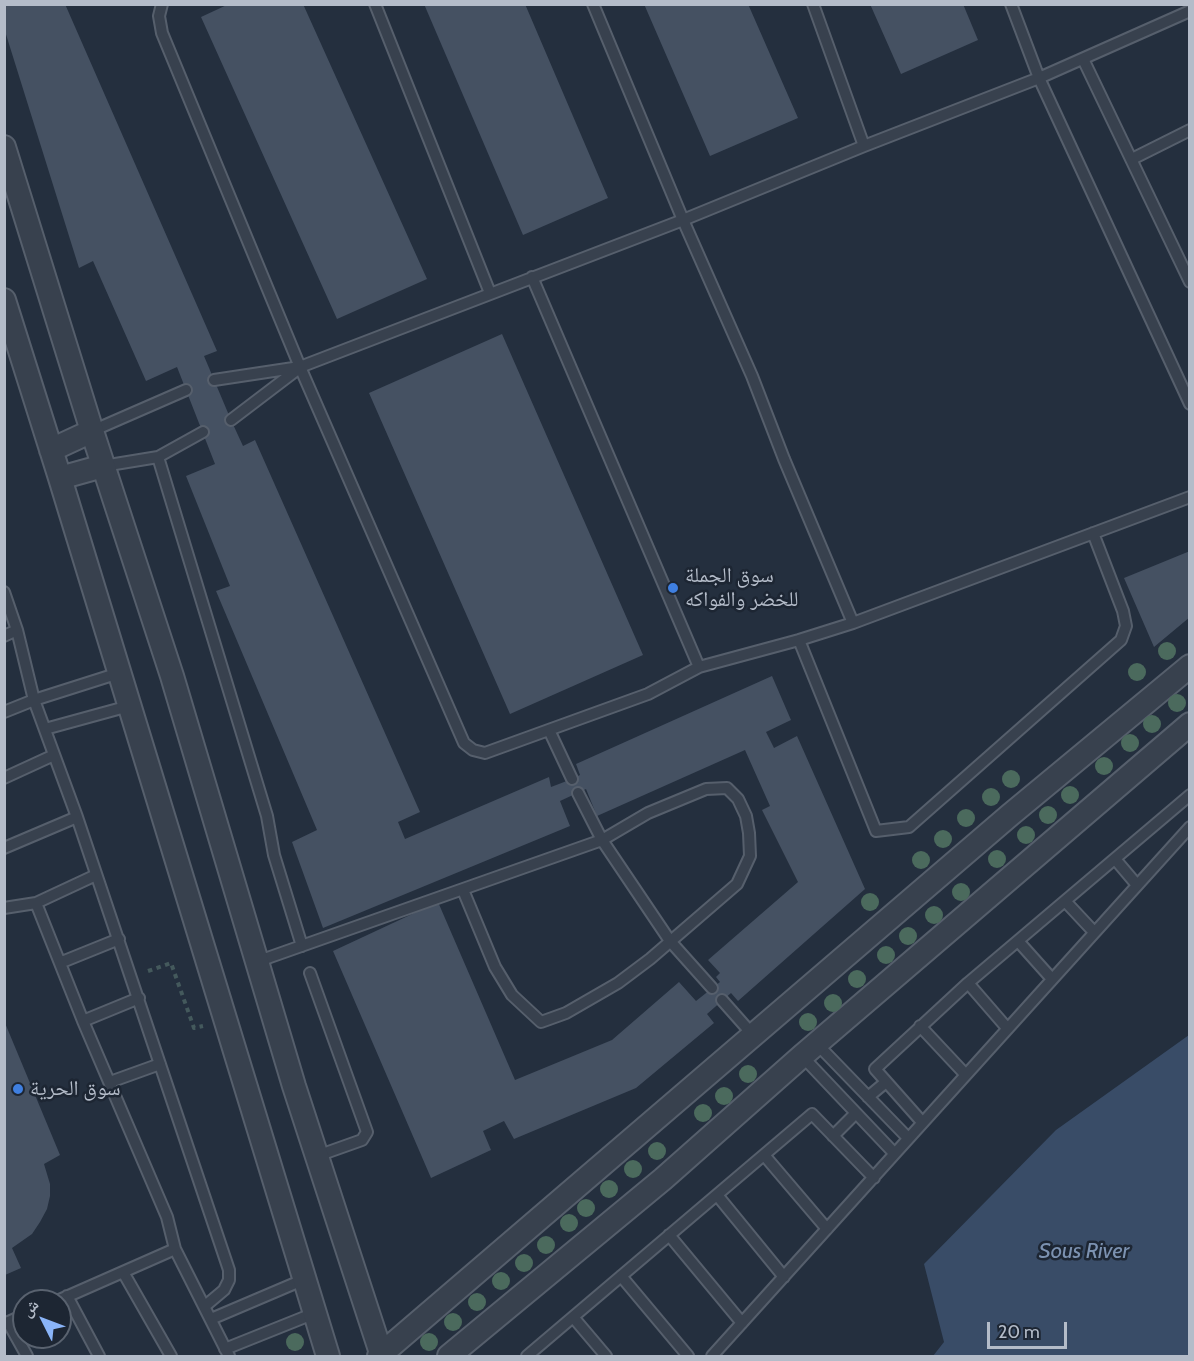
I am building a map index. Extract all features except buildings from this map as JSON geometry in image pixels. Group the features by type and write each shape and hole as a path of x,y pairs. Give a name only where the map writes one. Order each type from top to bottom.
{"street":[{"path":"4,147 103,466 172,676 256,962 381,1356 1010,815 1190,666"},
{"path":"4,300 328,1356"},
{"path":"51,450 92,431"},
{"path":"60,477 103,466"},
{"path":"449,1356 663,1179 809,1050 1190,724"}],"lane":[{"path":"162,4 159,16 162,33 300,367 464,743 473,750 485,753 648,694 699,667 853,623 1190,497"},
{"path":"375,4 490,293"},
{"path":"593,4 683,220 752,376 853,623"},
{"path":"813,4 864,146"},
{"path":"1011,4 1039,78 1190,404"},
{"path":"214,380 300,367 683,220 1039,78 1190,11"},
{"path":"1083,59 1189,278"},
{"path":"1132,159 1190,130"},
{"path":"532,277 699,667"},
{"path":"231,420 300,367"},
{"path":"92,431 186,390"},
{"path":"103,466 158,457 203,432"},
{"path":"158,457 264,805 274,855 302,946"},
{"path":"799,640 876,831 909,827 1121,640 1126,626 1123,611 1093,533"},
{"path":"4,592 17,630 34,700 77,817 229,1270 229,1280 224,1290 205,1306"},
{"path":"4,636 17,630"},
{"path":"4,712 34,700 120,673"},
{"path":"45,729 129,706"},
{"path":"549,730 572,779"},
{"path":"4,778 54,755"},
{"path":"256,962 463,891 602,840 648,813 706,789 728,788 738,799 746,816 750,856 737,884 618,983 566,1013 541,1022 512,995 495,967 463,891"},
{"path":"578,793 602,840 670,941 712,988"},
{"path":"922,1122 875,1069 968,983 1190,795"},
{"path":"4,848 77,817"},
{"path":"712,1356 1190,827"},
{"path":"1115,859 1137,885"},
{"path":"4,908 36,903 96,875"},
{"path":"1065,901 1094,932"},
{"path":"36,903 167,1217 176,1250 227,1353 315,1313"},
{"path":"62,962 118,939"},
{"path":"1018,940 1052,979"},
{"path":"310,973 367,1132 362,1140 317,1156"},
{"path":"968,983 1007,1028"},
{"path":"83,1020 138,998"},
{"path":"722,1000 753,1035"},
{"path":"920,1026 966,1074"},
{"path":"809,1050 868,1097 908,1138"},
{"path":"809,1050 856,1113 894,1153"},
{"path":"110,1082 160,1064"},
{"path":"868,1097 886,1082"},
{"path":"833,1136 856,1113"},
{"path":"527,1356 812,1114 874,1178"},
{"path":"764,1155 827,1229"},
{"path":"717,1195 784,1277"},
{"path":"669,1235 742,1323"},
{"path":"72,1295 176,1250"},
{"path":"123,1272 171,1356"},
{"path":"621,1276 688,1356"},
{"path":"211,1319 305,1279"},
{"path":"72,1314 99,1356"},
{"path":"573,1317 606,1356"},
{"path":"6,1323 27,1356"}],"water":[{"name":"Sous River","path":"1189,1035 1189,1356 933,1356 944,1342 924,1264 1056,1130"}],"place":[{"name":"سوق الجملة للخضر والفواكه","path":"673,588"},
{"name":"سوق الحرية","path":"18,1089"}]}
